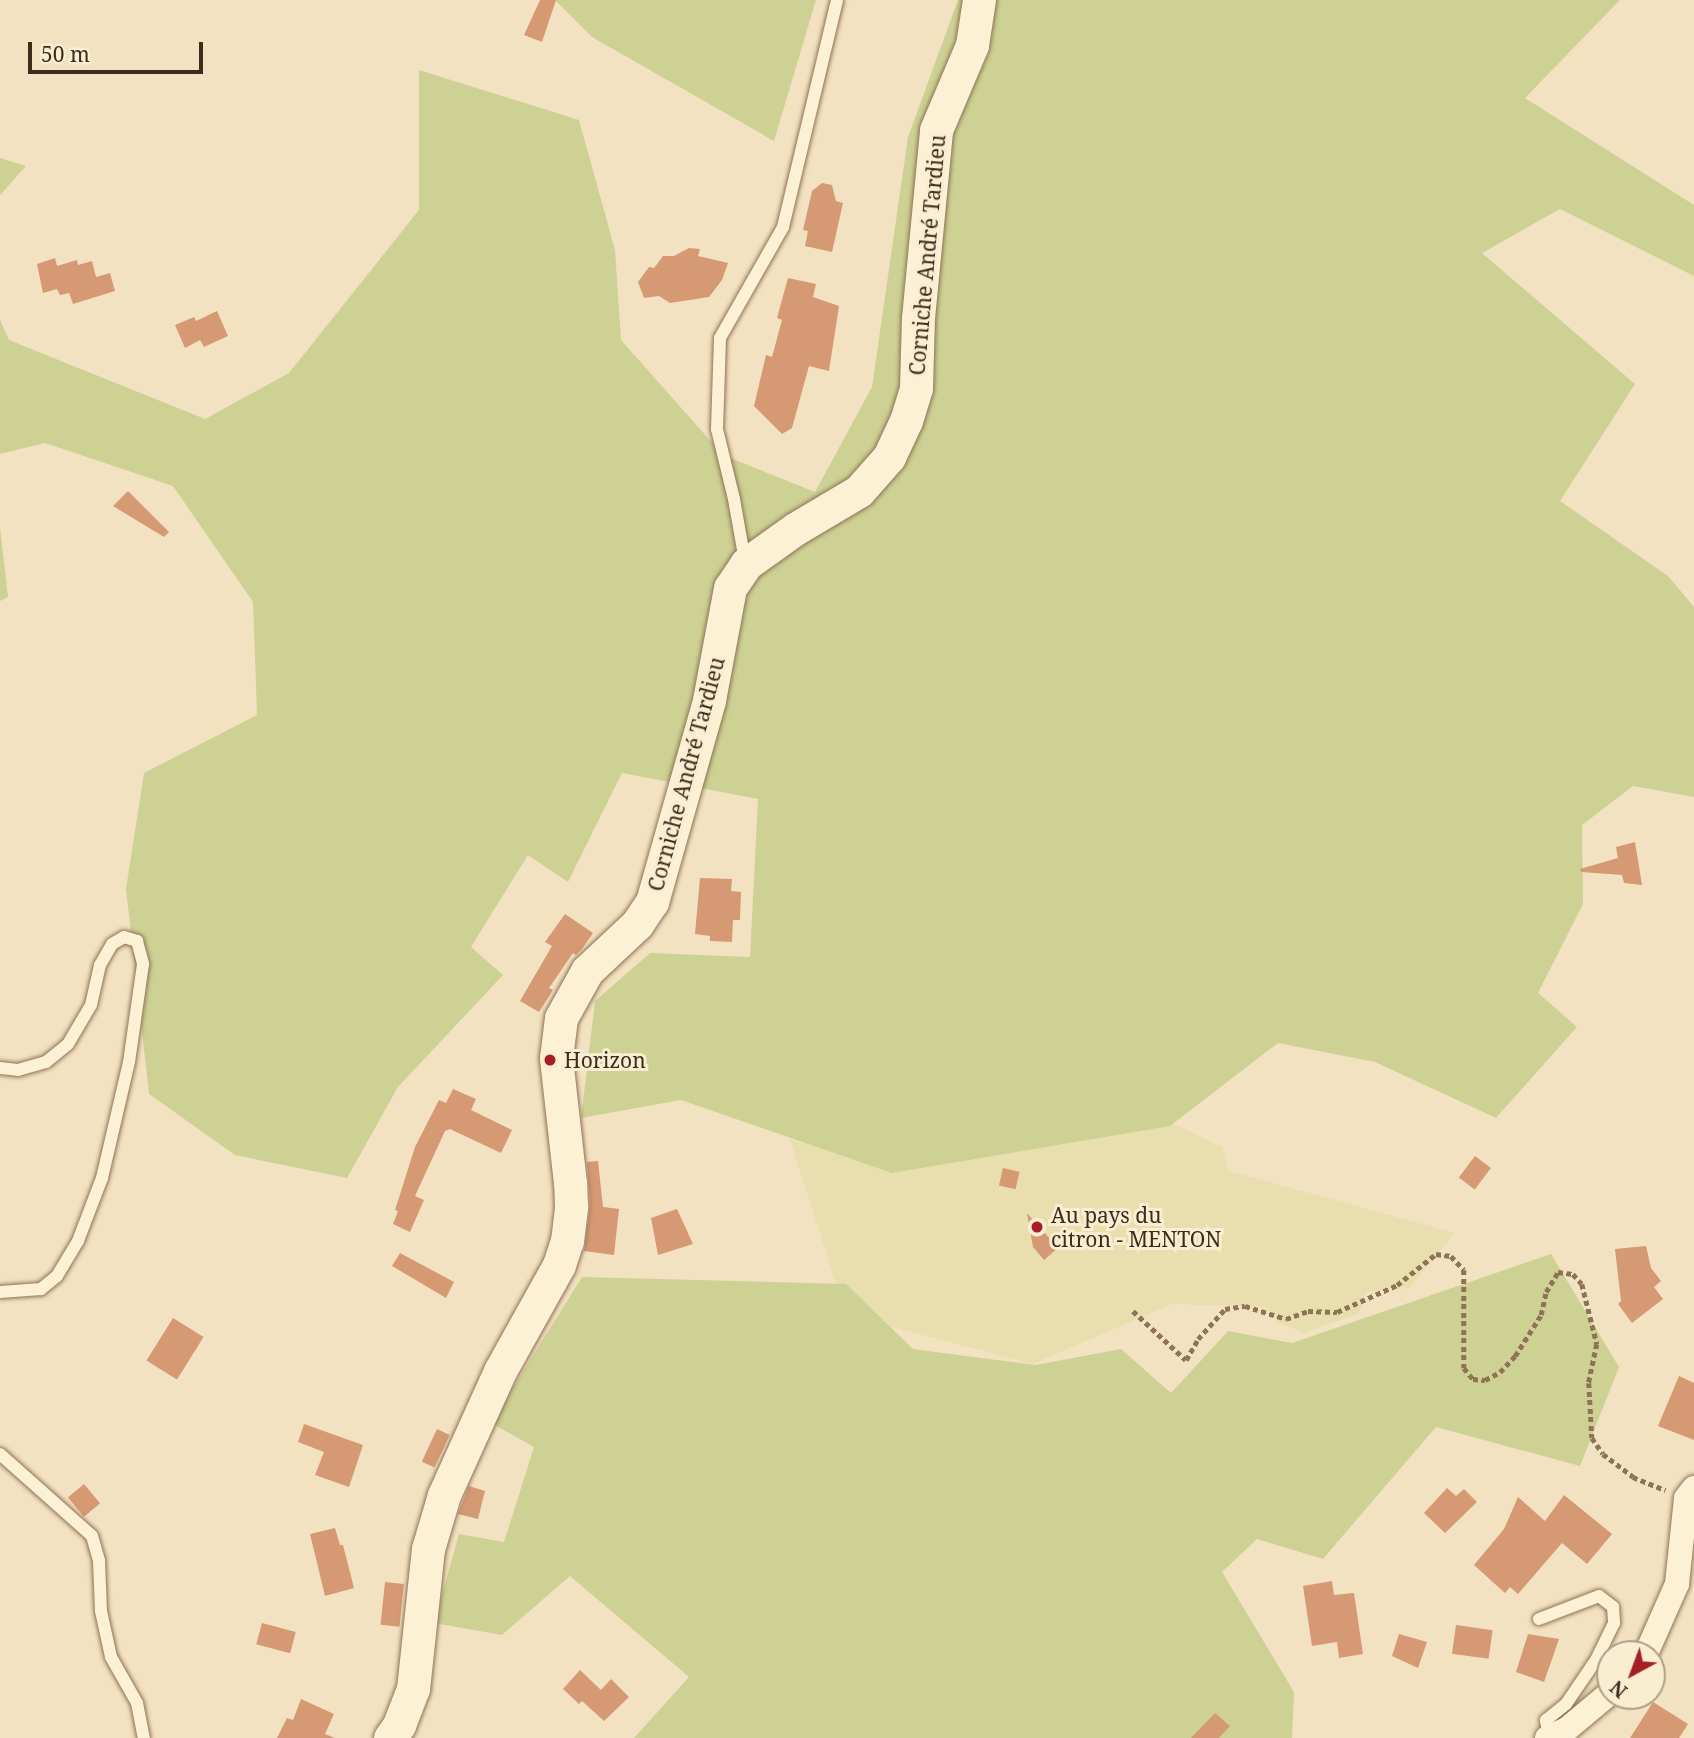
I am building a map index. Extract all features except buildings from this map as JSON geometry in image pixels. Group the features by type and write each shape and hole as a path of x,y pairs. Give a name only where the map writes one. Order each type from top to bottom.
{"street":[{"name":"Corniche André Tardieu","path":"390,1738 399,1725 413,1689 428,1549 444,1495 484,1403 559,1265 567,1241 570,1183 556,1058 562,1018 587,971 637,924 652,902 709,700 730,588 746,564 795,529 859,491 888,457 906,421 916,388 918,318 936,130 972,45 979,0"},
{"path":"1652,1640 1677,1584 1690,1493"},
{"path":"1548,1738 1567,1729 1596,1705"}],"lane":[{"path":"746,564 734,499 716,429 720,338 783,227 837,0"},
{"path":"0,1068 18,1070 46,1062 68,1044 91,1005 100,964 112,944 124,937 136,942 143,964 129,1062 102,1178 78,1241 57,1276 41,1289 0,1292"},
{"path":"0,1454 92,1536 99,1561 101,1611 111,1657 136,1703 144,1738"},
{"path":"1539,1619 1599,1596 1613,1607 1614,1623 1596,1660 1566,1704 1546,1720 1548,1738"}],"path":[{"path":"1133,1311 1186,1360 1198,1339 1225,1309 1245,1306 1286,1319 1308,1311 1337,1312 1397,1285 1436,1254 1451,1256 1465,1270 1464,1368 1473,1378 1485,1380 1500,1372 1516,1356 1541,1315 1546,1292 1558,1272 1573,1274 1583,1284 1597,1344 1589,1383 1592,1438 1603,1454 1633,1477 1690,1493"}],"shaded area":[{"path":"915,1044 1017,1048 1222,1147 1229,1171 1455,1233 1409,1288 1366,1292 1359,1314 1303,1333 1278,1322 1266,1307 1172,1304 1033,1364 846,1315 790,1140 821,1148"}],"green space":[{"path":"555,0 816,0 774,141 592,37"},
{"path":"958,0 1620,0 1525,98 1694,205 1694,276 1560,209 1482,253 1635,384 1560,501 1668,576 1694,607 1694,797 1633,786 1582,825 1583,904 1538,993 1577,1027 1496,1118 1375,1062 1278,1043 1170,1126 892,1173 681,1100 581,1118 595,1001 650,953 750,957 758,799 622,773 568,882 528,855 471,947 503,975 398,1087 347,1178 235,1155 149,1094 126,889 144,773 257,715 253,602 173,486 45,443 0,454 0,320 9,340 205,419 289,373 419,210 419,70 579,120 615,250 621,340 723,455 815,492 872,387 908,137"},
{"path":"0,158 26,166 0,195"},
{"path":"0,527 8,597 0,601"},
{"path":"1551,1254 1619,1367 1580,1466 1436,1427 1323,1559 1257,1539 1222,1572 1294,1692 1292,1738 634,1738 689,1677 570,1576 502,1635 434,1623 459,1534 504,1542 534,1447 491,1423 582,1277 846,1284 913,1349 1036,1365 1121,1349 1171,1393 1228,1331 1292,1343"}],"place":[{"name":"Horizon","path":"550,1060"},
{"name":"Au pays du citron - MENTON","path":"1037,1227"}]}
